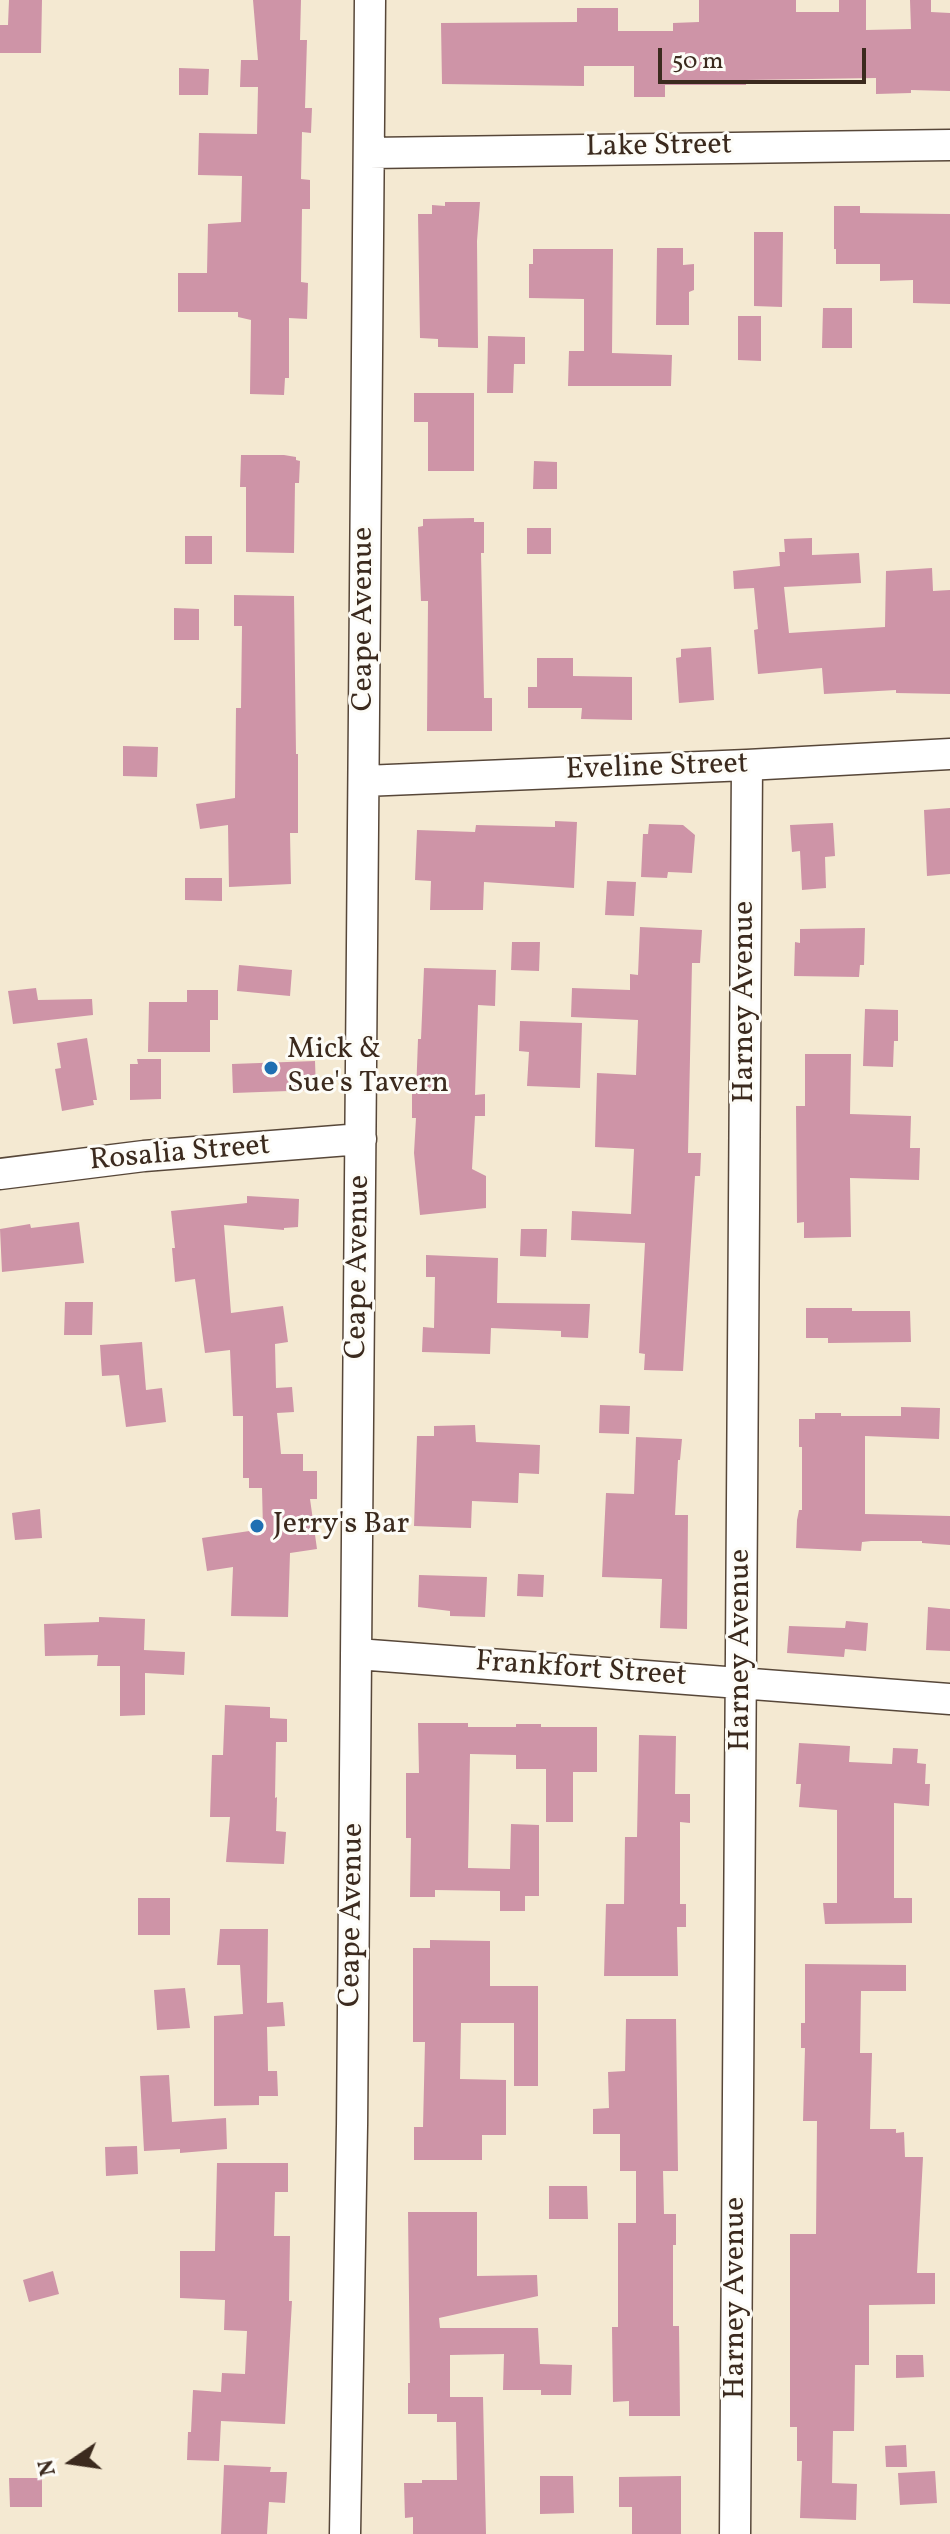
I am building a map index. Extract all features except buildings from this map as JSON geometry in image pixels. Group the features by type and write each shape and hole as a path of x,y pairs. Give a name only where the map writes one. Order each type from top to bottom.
{"street":[{"name":"Ceape Avenue","path":"345,2534 357,1654 370,0"},
{"name":"Lake Street","path":"369,153 950,145"},
{"name":"Eveline Street","path":"364,781 950,754"},
{"name":"Harney Avenue","path":"735,2534 747,765"},
{"name":"Rosalia Street","path":"0,1174 144,1156 361,1139"},
{"name":"Frankfort Street","path":"357,1654 950,1699"}],"place":[{"name":"Mick & Sue's Tavern","path":"271,1068"},
{"name":"Jerry's Bar","path":"257,1526"}]}
